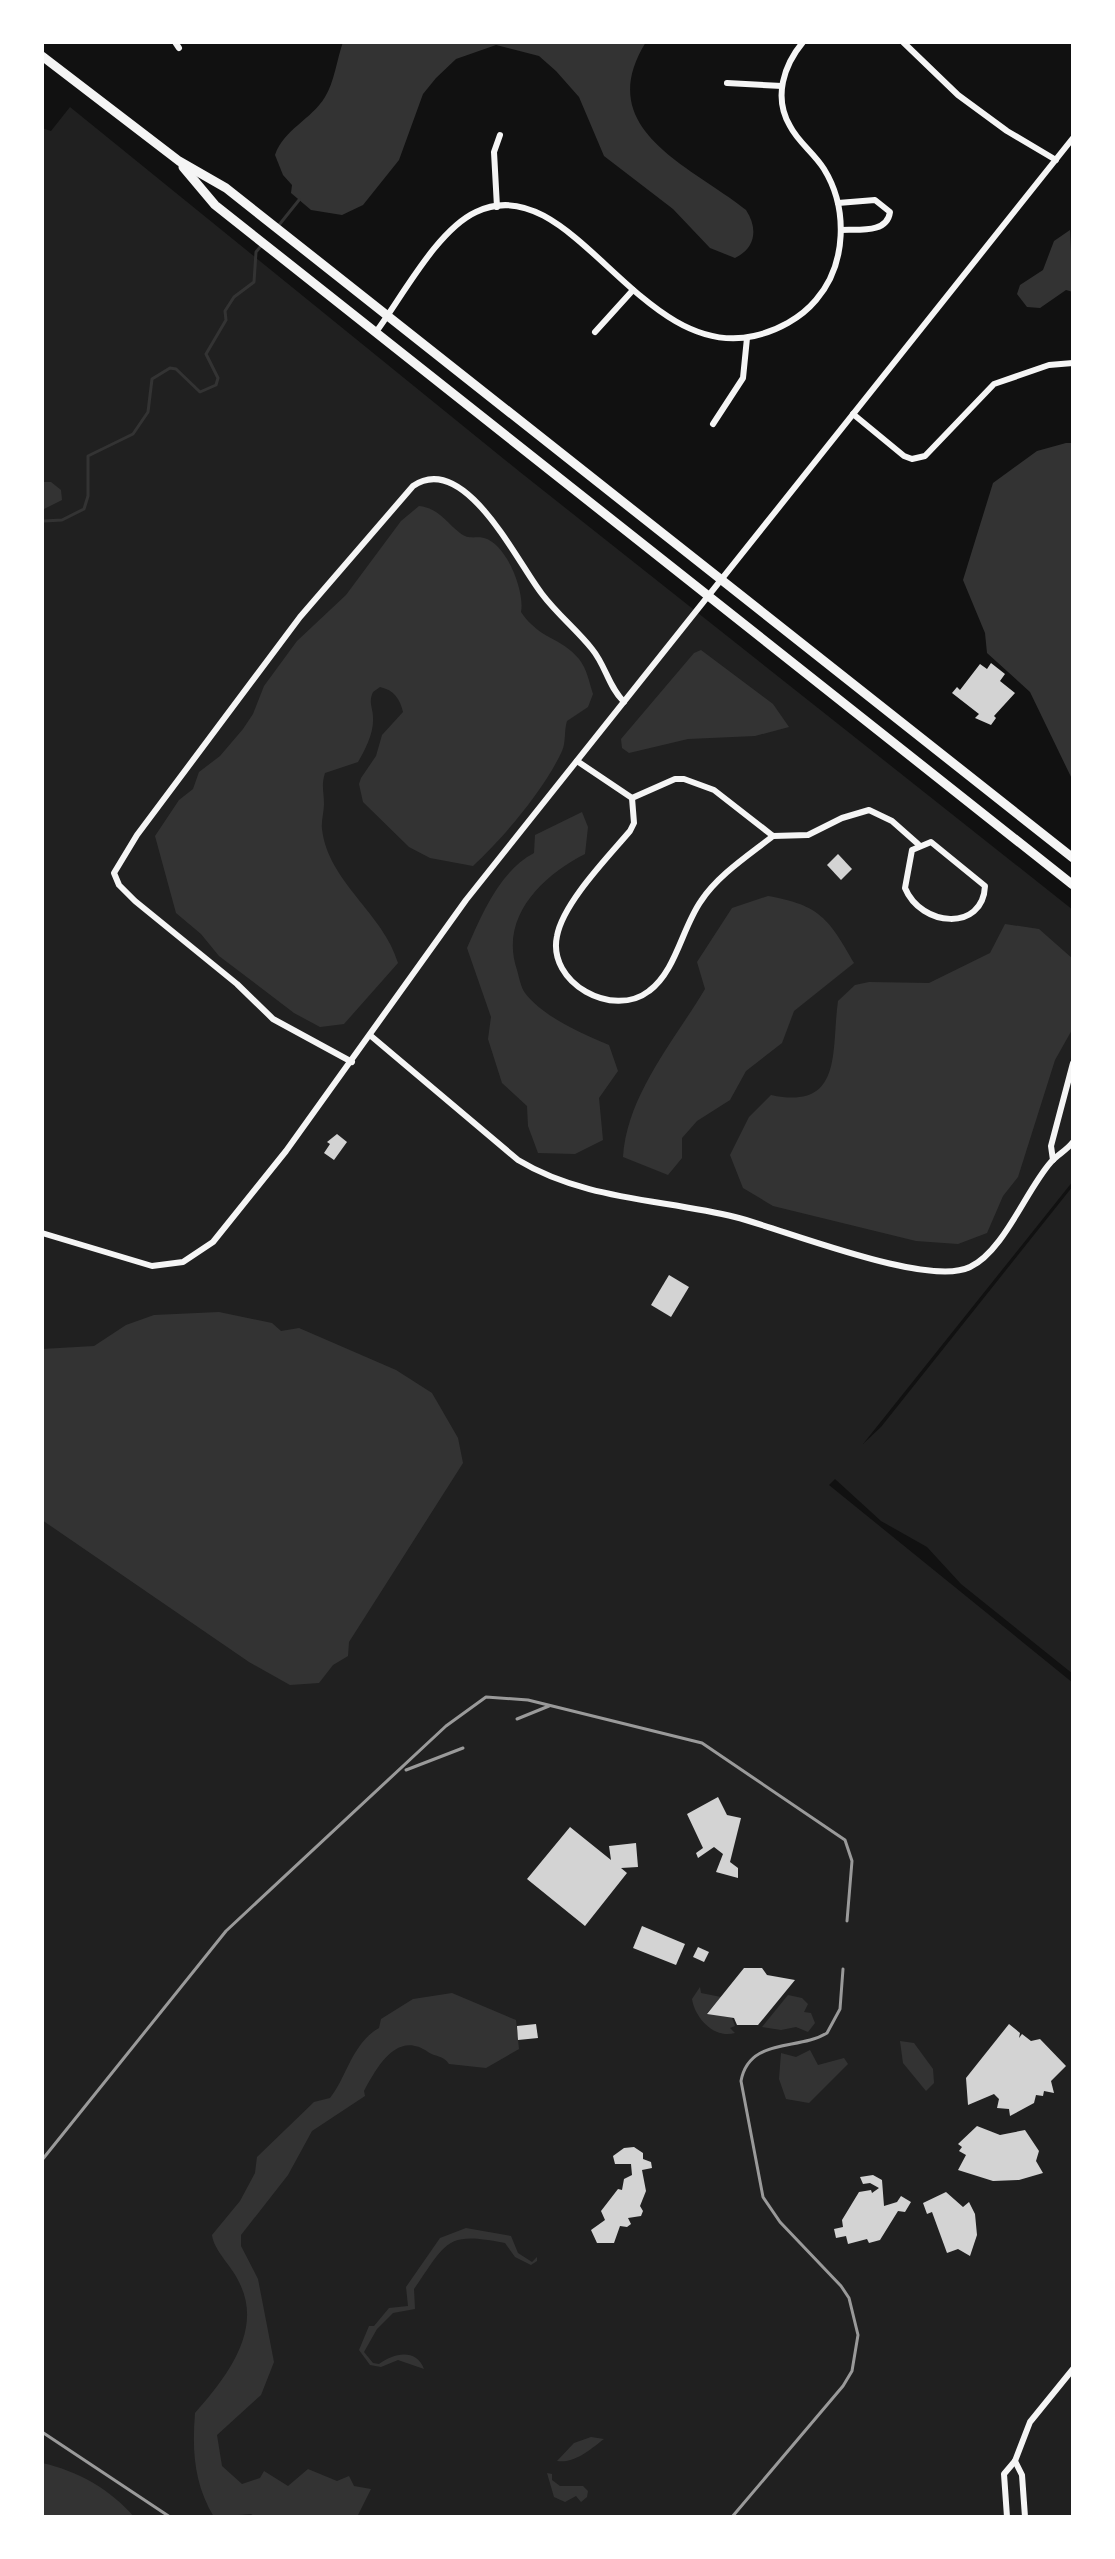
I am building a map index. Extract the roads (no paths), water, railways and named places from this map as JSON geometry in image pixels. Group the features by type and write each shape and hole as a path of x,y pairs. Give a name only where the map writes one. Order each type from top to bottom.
{"main road":[{"path":"42,56 179,161 226,188 1073,858"},
{"path":"179,161 215,205 1073,885"}],"street":[{"path":"376,332 442,238 472,214 497,207 532,211 550,218 658,312 692,332 747,338 782,326 816,300 836,262 841,230 838,203 826,172 790,126 782,86 788,64 803,42"},
{"path":"903,42 958,95 1007,131 1056,160"},
{"path":"727,83 782,86"},
{"path":"497,207 494,152 500,135"},
{"path":"42,1233 152,1266 173,1265 197,1256 213,1242 352,1062 460,908 1073,138"},
{"path":"838,203 875,200 890,212 889,219 880,227 841,230"},
{"path":"595,332 633,290"},
{"path":"713,424 743,378 747,338"},
{"path":"853,414 904,456 912,459 925,456 983,391 994,384 1049,365 1073,363"},
{"path":"352,1062 273,1019 237,984 135,901 119,885 114,873 137,835 300,617 413,486 430,477 448,481 494,520 540,592 593,650 613,691 624,702"},
{"path":"577,761 632,798"},
{"path":"632,798 675,779 684,779 714,790 773,836"},
{"path":"632,798 634,823 630,831 583,889 557,935 556,949 567,973 593,998 607,1002 635,999 657,984 702,898 773,836 808,835 842,818 869,810 892,821 918,844"},
{"path":"931,842 985,886 972,911 962,917 942,920 915,906 905,888 905,879 912,850 918,844 931,842"},
{"path":"371,1036 507,1151 538,1172 616,1196 734,1217 784,1234 925,1271 955,1272 983,1258 1053,1160 1073,1142"},
{"path":"1053,1160 1051,1146 1073,1063"},
{"path":"1007,2517 1004,2474 1015,2461 1030,2422 1073,2369"},
{"path":"1015,2461 1022,2475 1025,2517"}],"waterway":[{"path":"279,225 299,200"},
{"path":"44,521 62,520 84,509 88,496 88,456 133,434 148,412 152,379 170,368 176,369 200,392 216,385 218,378 206,354 226,320 225,311 234,297 254,282 256,252 261,246"}],"railway":[{"path":"42,2160 226,1931 446,1726 486,1697 528,1700 702,1743 845,1840 852,1861 847,1921"},
{"path":"517,1719 549,1706"},
{"path":"406,1770 463,1748"},
{"path":"732,2517 843,2386 852,2371 858,2335 849,2298 780,2222 763,2197 741,2081 746,2067 764,2051 827,2033 840,2009 843,1969"},
{"path":"42,2432 170,2517"}]}
